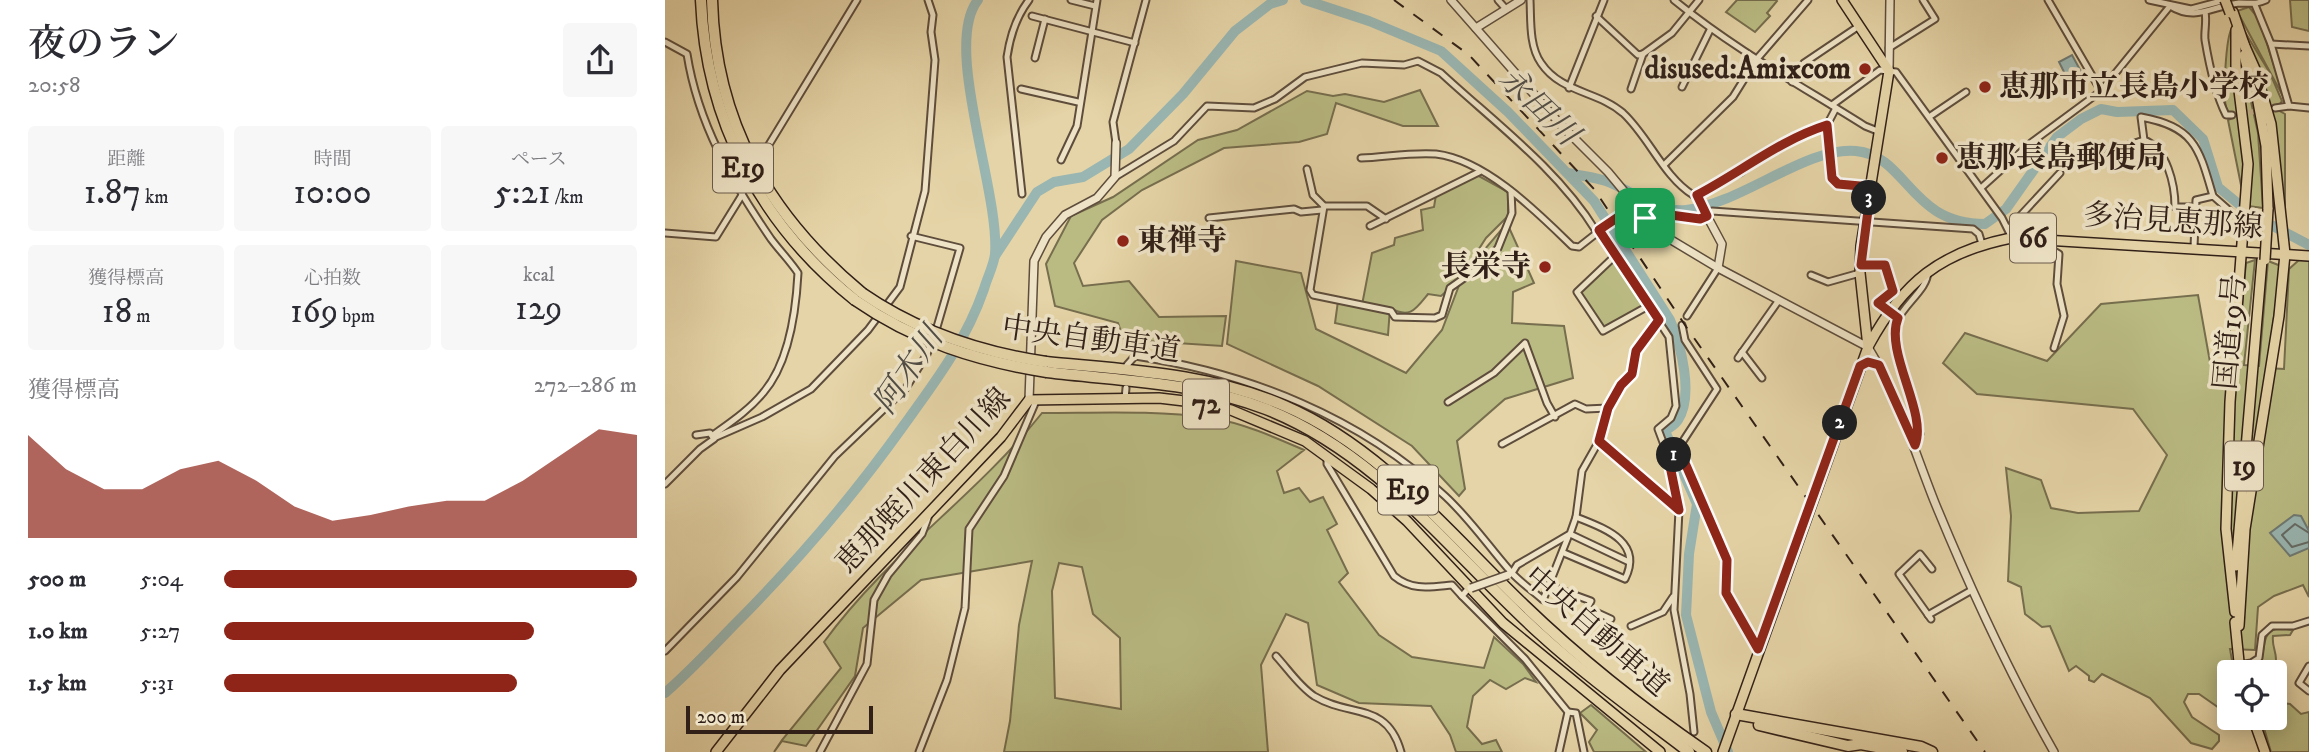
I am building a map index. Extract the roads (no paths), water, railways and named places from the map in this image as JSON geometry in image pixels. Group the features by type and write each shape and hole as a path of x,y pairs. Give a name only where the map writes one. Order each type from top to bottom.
{"highway":[{"name":"中央自動車道","path":"701,0 706,57 712,86 719,111 745,172 792,240 829,279 858,296 897,327 944,348 987,361 1159,383 1223,395 1275,412 1321,436 1369,469 1401,496 1567,658 1689,752"},
{"name":"中央自動車道","path":"712,0 722,81 752,163 796,230 858,296"},
{"name":"中央自動車道","path":"1047,367 1170,374 1226,386 1278,403 1326,428 1399,482 1563,641 1677,731 1705,749 1716,752"},
{"path":"1736,714 1778,732 1847,746 1863,752"},
{"path":"1736,714 1911,750"},
{"path":"1847,746 1861,744 1932,752"}],"main road":[{"path":"1842,0 1889,71 1860,269 1868,347"},
{"name":"国道19号","path":"2227,0 2243,42 2263,121 2267,209 2241,537 2241,660"},
{"name":"国道19号","path":"2232,13 2257,108 2267,209"},
{"path":"2235,612 2226,529 2229,402 2245,211 2247,143 2236,66 2236,30"},
{"path":"2239,626 2245,529 2279,316 2285,254 2271,124 2255,69 2243,42"},
{"name":"多治見恵那線","path":"1723,752 1860,366 1868,347 1893,317 1916,280 1964,250 2010,233 2309,256"},
{"name":"国道19号","path":"2240,660 2235,612 2236,561 2263,260"},
{"path":"1864,309 1875,317 1893,317"},
{"path":"1860,366 1868,362 1879,365"},
{"name":"恵那蛭川東白川線","path":"716,752 780,670 1033,400 1159,398 1231,410 1271,424 1327,455 1406,521 1467,591 1660,752"},
{"path":"2256,730 2263,752"}],"street":[{"path":"759,161 857,0"},
{"path":"696,435 714,437 762,417 818,384 835,361 868,330 900,287 911,236 925,191 935,60 931,32 933,15 928,0"},
{"path":"1022,194 1007,57 1010,37 1021,12 1030,0"},
{"path":"1061,160 1077,126 1078,102 1096,3 1071,0"},
{"path":"1115,173 1113,122 1146,0"},
{"path":"1451,0 1561,125 1665,237 1868,347 1879,365 1915,445 1934,500 1998,651 2054,752"},
{"path":"1498,0 1506,9"},
{"path":"1476,28 1521,0"},
{"path":"1530,0 1537,53 1541,63 1559,83 1605,101 1622,112 1686,190 1698,196 1722,244 1718,268 1687,316"},
{"path":"1569,88 1604,0"},
{"path":"1674,0 1710,30 1756,61 1880,132"},
{"path":"1596,16 1638,55 1671,33 1699,0"},
{"path":"1665,164 1733,97 1756,61 1808,0"},
{"path":"1889,71 1890,0"},
{"path":"1889,48 1935,19 1923,0"},
{"path":"2048,0 2101,91"},
{"path":"2149,0 2192,9 2227,0"},
{"path":"2170,6 2187,14 2240,3 2255,5 2266,0"},
{"path":"2255,5 2271,44 2289,106"},
{"path":"1981,188 2032,142 2101,91 2170,6"},
{"path":"2205,12 2205,38 2213,76 2226,115 2232,115"},
{"path":"1032,16 1135,43"},
{"path":"1035,58 1045,19"},
{"path":"1792,82 1804,62 1859,26"},
{"path":"1682,87 1710,30"},
{"path":"665,42 687,54 706,126 741,195 798,273 790,326 774,376 749,408 676,471 665,484"},
{"path":"2271,44 2309,46"},
{"path":"1632,89 1643,54"},
{"path":"919,752 947,680 965,608 969,529 1004,476 1033,400 1034,261 1039,248 1065,215 1097,198 1115,173 1174,141 1207,106 1254,108 1275,99 1305,77 1362,63 1404,65 1418,61 1441,73 1559,182 1580,205 1650,305 1668,337 1676,405 1671,418 1658,429 1669,461 1679,510 1674,610 1690,694 1694,732"},
{"path":"1871,187 1838,184 1832,178 1827,125 1834,107 1880,70 1896,72 2002,218 2019,252 2052,250 2059,254 2057,284 2064,316 2054,348"},
{"path":"1021,89 1078,102"},
{"path":"1929,117 1966,92"},
{"path":"2276,108 2309,108"},
{"path":"2196,208 2175,207 2171,176 2157,150 2144,140 2141,117 2168,122 2180,129 2200,151 2213,196 2229,211"},
{"path":"1698,196 1740,173 1779,145 1827,125"},
{"path":"2108,152 2144,140"},
{"path":"1361,158 1437,154 1461,162 1511,191 1572,246 1579,247 1610,220 1624,213 1636,223 1656,213 1700,219 1712,211 1973,229 1982,244"},
{"path":"1307,169 1313,195 1323,209 1320,245 1310,290 1313,295 1391,311 1395,317 1434,318 1442,315 1450,288 1484,264 1498,248 1512,213 1511,191"},
{"path":"1370,226 1479,172"},
{"path":"2010,233 2060,173"},
{"path":"665,233 716,237 741,195 744,184"},
{"path":"2194,247 2196,200 2213,196"},
{"path":"1209,218 1367,205 1386,219"},
{"path":"665,650 737,577 835,456 882,412 913,377 937,327 960,248 911,236"},
{"path":"1616,255 1577,292 1603,331 1650,305"},
{"path":"1811,275 1828,282 1882,263 1888,268 1893,291 1887,298 1879,300 1880,307 1893,317 1920,434 1915,445"},
{"path":"1762,378 1740,355 1779,300"},
{"path":"1127,365 1135,356 1164,360 1221,373 1300,401 1397,458 1445,496 1494,548 1510,574 1543,600 1564,553 1576,517 1582,471 1599,441 1608,408 1621,385 1632,374 1636,351 1659,320"},
{"path":"1668,337 1682,327 1691,351 1717,389 1669,461"},
{"path":"1448,402 1494,373 1525,344 1555,417"},
{"path":"1125,400 1126,388"},
{"path":"1502,444 1575,404 1586,409 1608,408"},
{"path":"1599,441 1679,510"},
{"path":"1679,449 1727,560 1726,593 1758,649"},
{"path":"1327,455 1327,464 1394,576 1404,585 1418,588 1452,586 1467,591 1568,712 1576,713 1584,752"},
{"path":"820,752 867,664 874,600 888,575 922,534 930,512"},
{"path":"1564,553 1625,579 1629,562 1626,544 1618,534 1576,517"},
{"path":"1467,591 1510,574 1517,565 1569,536"},
{"path":"1569,536 1629,562"},
{"path":"1932,569 1920,555 1899,574 1930,617 1972,590"},
{"path":"1550,586 1591,601 1587,608 1611,619"},
{"path":"1632,626 1663,612 1675,594"},
{"path":"2255,660 2259,658 2262,635 2272,626 2293,626 2309,621"},
{"path":"1276,656 1315,697 1387,723 1396,736 1401,752"},
{"path":"2309,666 2299,683 2309,691"},
{"path":"1559,752 1568,712"}],"water":[{"path":"2072,55 2084,77 2070,84 2059,62"},
{"path":"2294,515 2301,516 2309,531 2309,548 2290,556 2270,533"}],"waterway":[{"name":"阿木川","path":"665,693 756,602 844,504 939,376 977,308 995,254 994,227 969,84 966,50 969,21 978,0"},
{"name":"永田川","path":"995,256 1037,192 1054,182 1083,177 1129,149 1183,94 1235,31 1270,4 1283,0"},
{"path":"1305,0 1369,21 1441,51 1508,112 1594,201 1670,320 1682,356 1685,397 1678,420 1665,431 1697,504 1689,554 1686,615 1711,712 1728,752"},
{"name":"永田川","path":"1569,173 1606,181 1665,208 1686,210 1729,198 1817,157 1856,151 1873,156 1887,165 1924,202 1940,213 1960,221 1985,224 2006,209 2057,137 2081,119 2101,109 2117,112 2173,110 2203,139 2218,187 2252,215 2309,245"}],"tunnel":[{"path":"2241,114 2275,108"}],"railway":[{"path":"1394,0 1469,55 1594,189 1687,328 1985,752"}],"place":[{"name":"disused:Amixcom","path":"1865,69"},
{"name":"恵那市立長島小学校","path":"1985,87"},
{"name":"恵那長島郵便局","path":"1942,158"},
{"name":"東禅寺","path":"1123,241"},
{"name":"長栄寺","path":"1545,267"}]}
